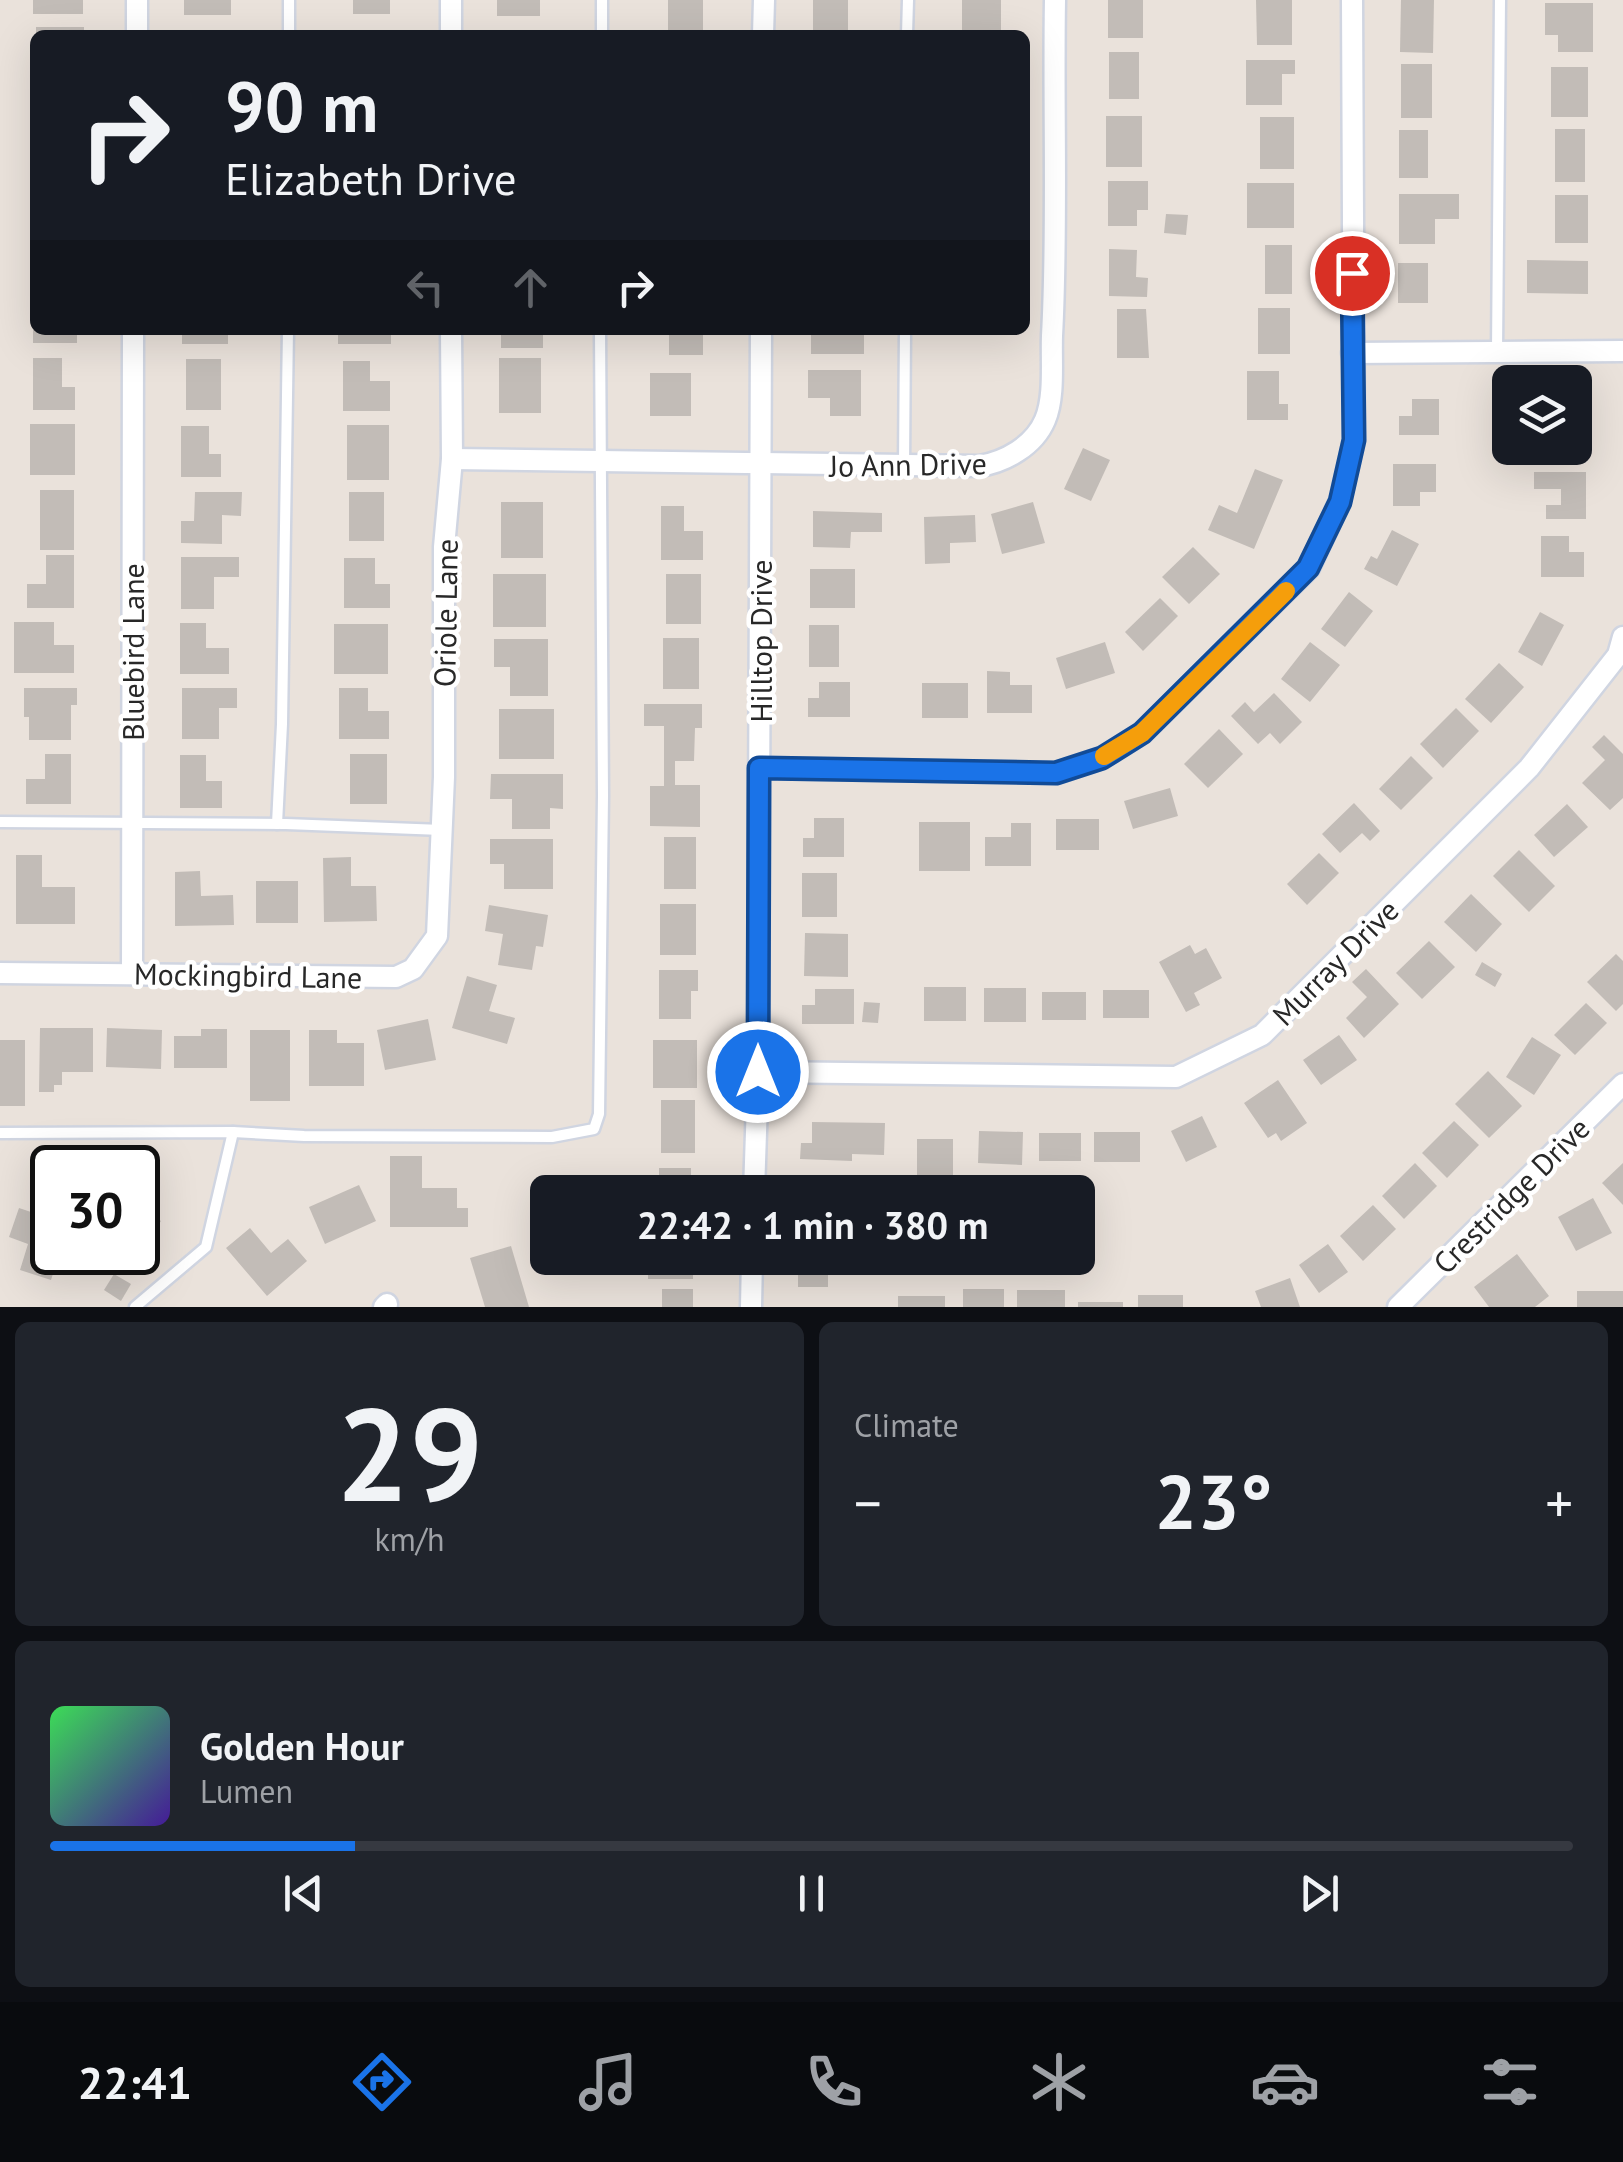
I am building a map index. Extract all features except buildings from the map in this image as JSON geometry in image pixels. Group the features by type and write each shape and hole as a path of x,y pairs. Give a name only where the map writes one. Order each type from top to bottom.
{"street":[{"path":"137,30 138,0"},
{"path":"451,0 451,30"},
{"path":"764,0 764,30"},
{"name":"Jo Ann Drive","path":"452,459 904,466 980,466 1004,462 1028,442 1045,420 1057,250 1055,0"},
{"path":"759,768 1056,773 1102,758 1142,733 1308,568 1340,502 1354,440 1352,0"},
{"name":"Bluebird Lane","path":"132,974 133,335"},
{"name":"Oriole Lane","path":"440,896 444,547 452,459 451,335"},
{"name":"Hilltop Drive","path":"755,1175 761,335"},
{"path":"1352,353 1623,351"},
{"name":"Murray Drive","path":"758,1072 1176,1076 1262,1035 1529,768 1618,654 1623,637"},
{"name":"Mockingbird Lane","path":"0,973 396,978 413,969 437,936 440,896"},
{"name":"Crestridge Drive","path":"1398,1307 1623,1084"},
{"path":"751,1307 752,1275"}],"lane":[{"path":"289,0 289,30"},
{"path":"602,0 602,30"},
{"path":"908,0 908,30"},
{"path":"1497,352 1500,0"},
{"path":"277,824 288,335"},
{"path":"0,1133 552,1136 594,1129 599,1114 602,796 600,335"},
{"path":"904,466 905,335"},
{"path":"0,822 277,824 442,830"},
{"path":"134,1307 206,1248 233,1132"}],"slow traffic":[{"path":"1104,756 1142,733 1286,591"}],"route":[{"path":"758,1072 759,768 1056,773 1102,758 1142,733 1308,568 1340,502 1354,440 1352,273"}]}
